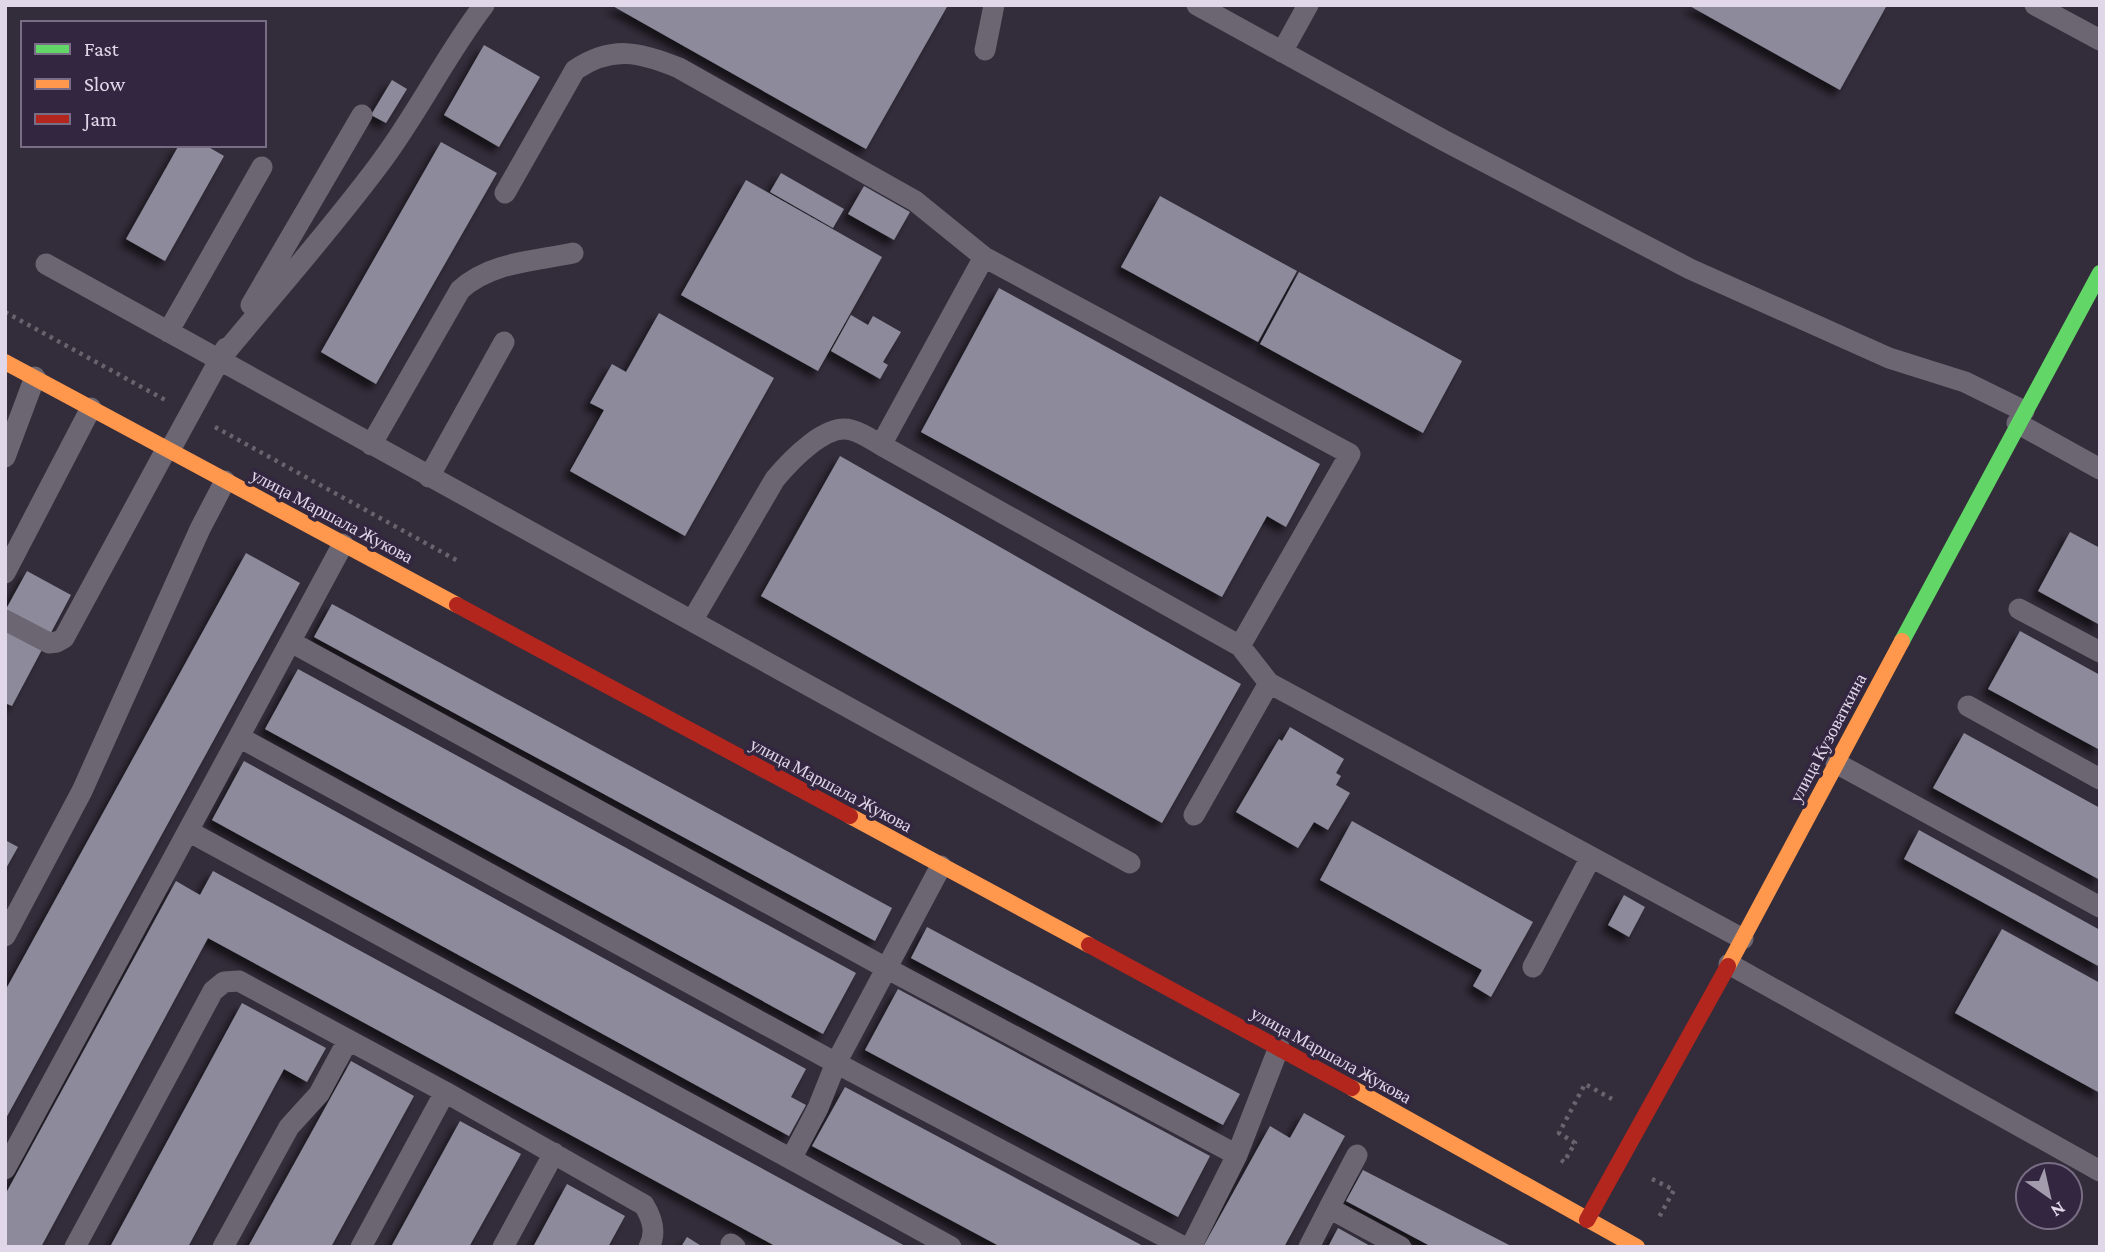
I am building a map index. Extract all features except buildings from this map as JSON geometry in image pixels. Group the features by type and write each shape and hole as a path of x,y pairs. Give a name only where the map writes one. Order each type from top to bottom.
{"main road":[{"name":"улица Кузоваткина","path":"1587,1220 1743,939 2100,273"},
{"name":"улица Маршала Жукова","path":"5,362 1279,1047 1637,1247"}],"lane":[{"path":"219,360 379,166 484,5"},
{"path":"985,50 994,5"},
{"path":"1197,5 1443,140 1690,269 1889,358 1965,382 2100,468"},
{"path":"1282,52 1308,5"},
{"path":"2035,5 2100,40"},
{"path":"505,193 575,70 591,59 613,54 652,56 679,68 915,201 984,257 1350,454 1240,646"},
{"path":"5,620 49,643 64,638 168,449 362,115"},
{"path":"168,332 262,167"},
{"path":"371,445 460,290 474,277 490,270 573,253"},
{"path":"881,445 984,257"},
{"path":"46,264 1130,863"},
{"path":"429,477 504,342"},
{"path":"5,457 34,377"},
{"path":"5,573 91,408"},
{"path":"692,621 775,478 824,435 837,429 852,430 1240,646 1269,683 1743,939"},
{"path":"5,936 82,791 200,529 225,481"},
{"path":"5,1169 343,544"},
{"path":"2019,609 2100,652"},
{"path":"291,642 886,968 1237,1155"},
{"path":"1194,815 1269,683"},
{"path":"1968,706 2100,779"},
{"path":"239,737 836,1063 1184,1247"},
{"path":"1836,763 2100,907"},
{"path":"188,831 951,1247"},
{"path":"1533,967 1591,857"},
{"path":"791,1159 818,1108 836,1063 941,866"},
{"path":"1728,964 2100,1171"},
{"path":"75,1247 213,991 224,982 239,981 445,1092 644,1205 653,1219 653,1239 649,1247"},
{"path":"223,1247 289,1127 319,1094 348,1040"},
{"path":"1191,1247 1237,1155 1279,1047"},
{"path":"362,1247 445,1092"},
{"path":"503,1247 554,1153"},
{"path":"1309,1247 1357,1155"},
{"path":"1329,1208 1401,1247"}],"path":[{"path":"1559,1133 1575,1143 1564,1162"},
{"path":"1647,1177 1674,1190 1655,1224"}],"traffic: fast":[{"path":"1902,641 2100,273"}],"traffic: slow":[{"path":"5,362 457,605"},
{"path":"1728,966 1902,641"},
{"path":"850,816 1089,945"},
{"path":"1352,1088 1637,1247"}],"traffic: jam":[{"path":"457,605 850,816"},
{"path":"1089,945 1352,1088"},
{"path":"1587,1220 1728,966"}]}
